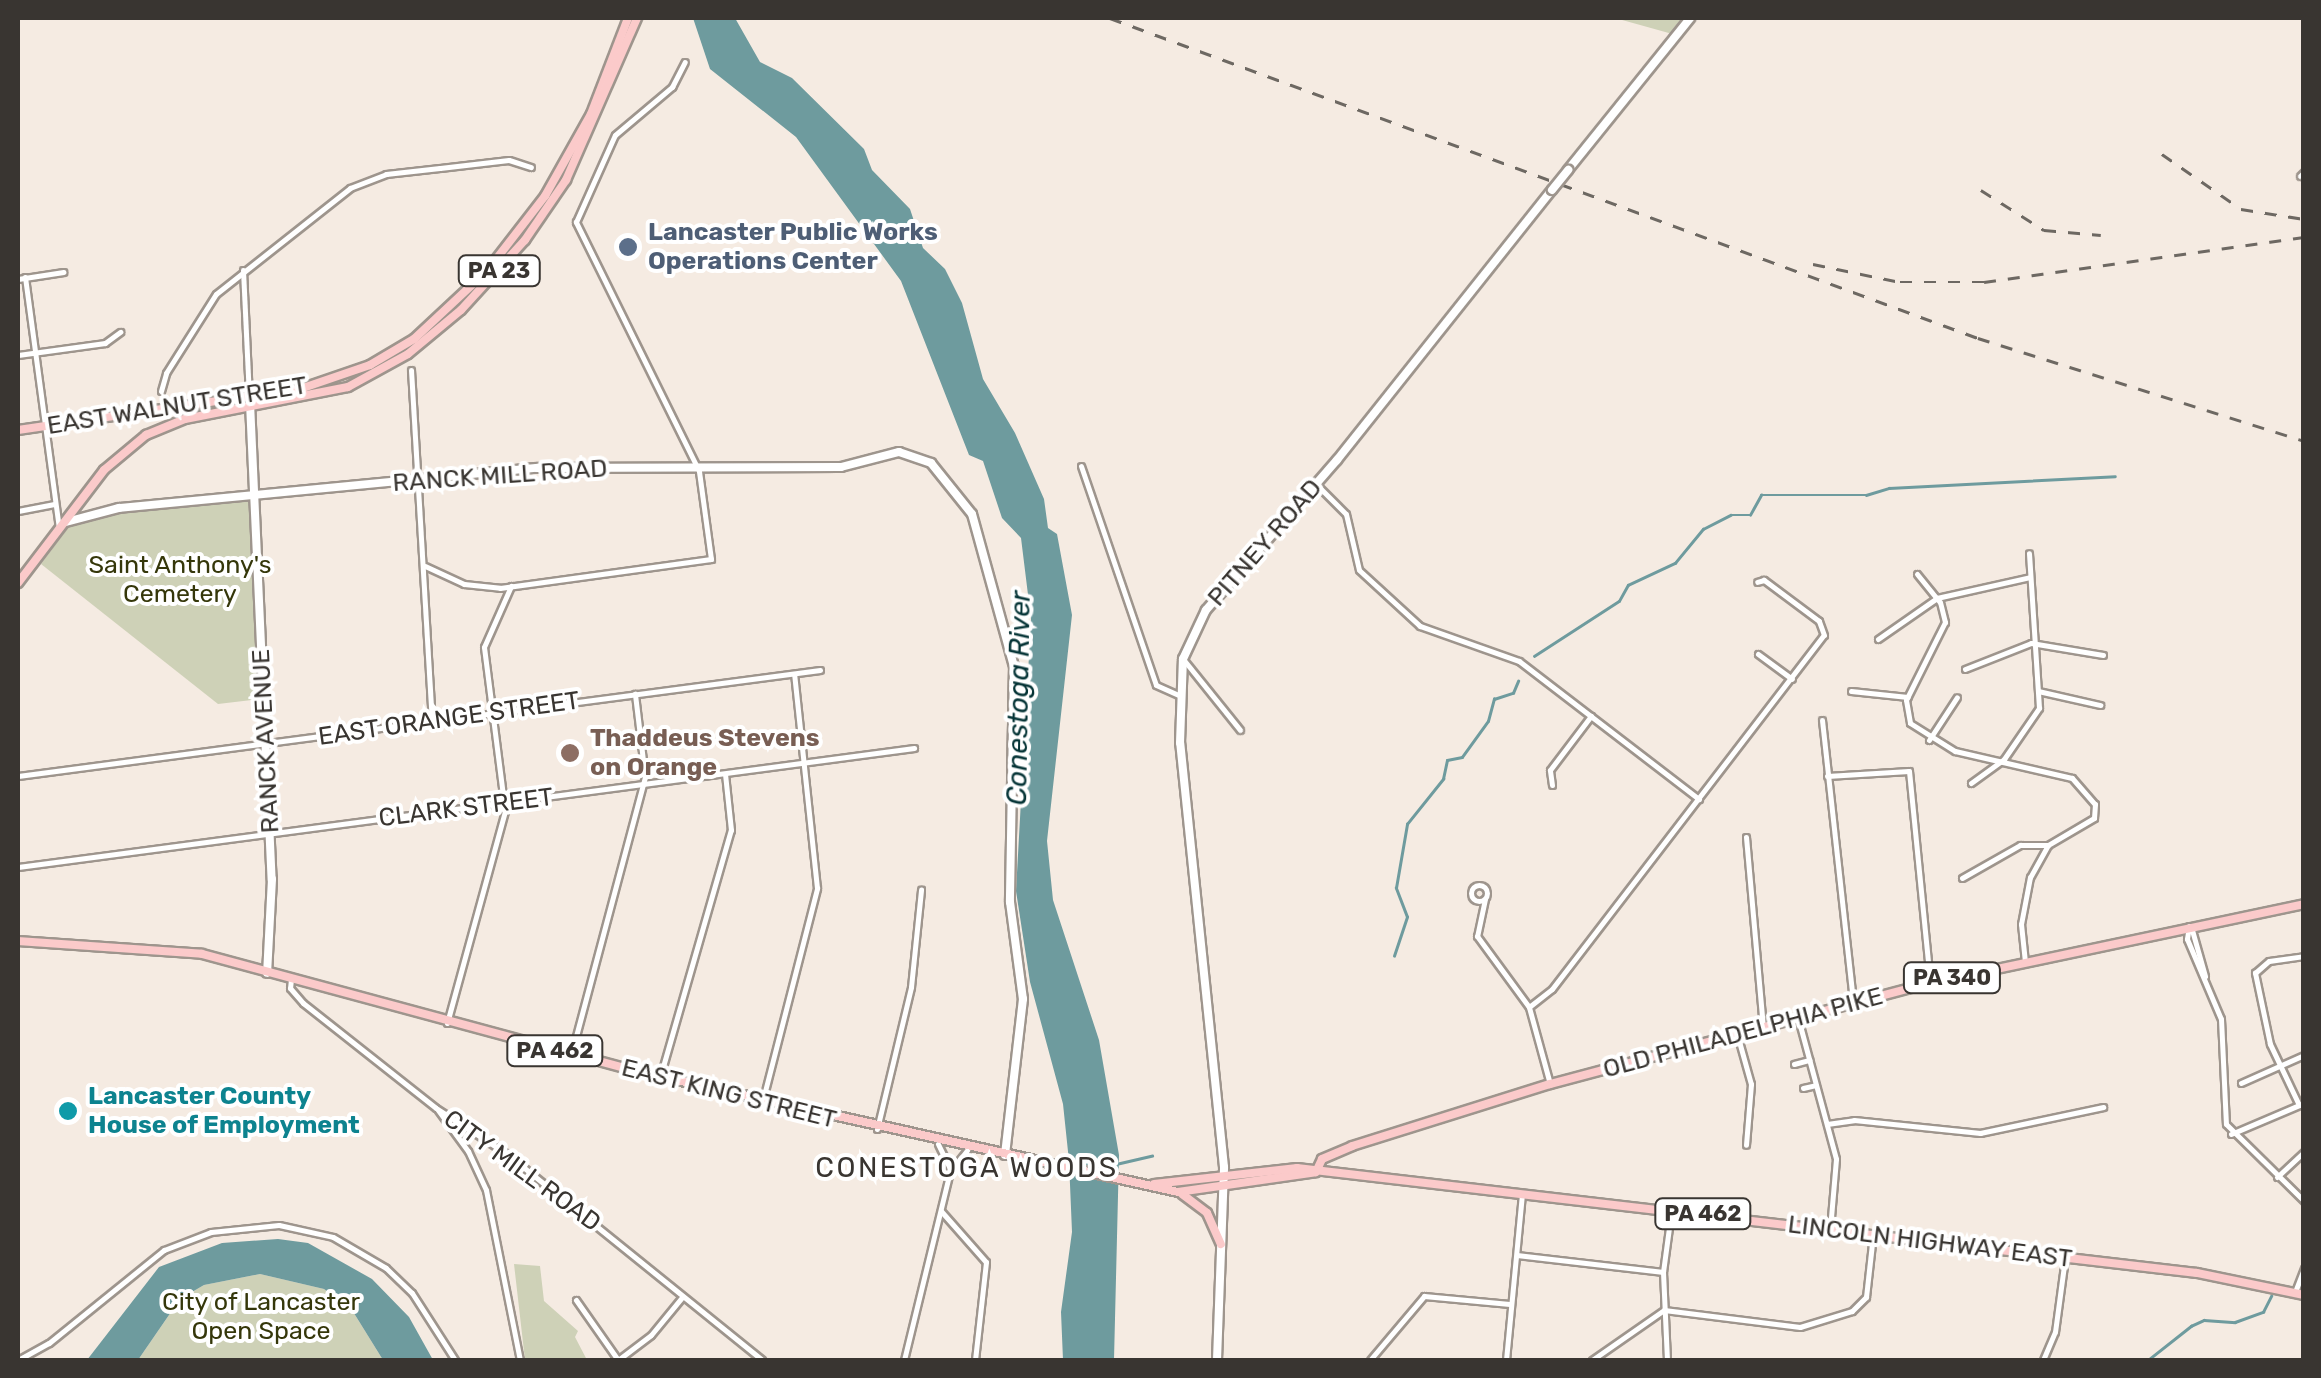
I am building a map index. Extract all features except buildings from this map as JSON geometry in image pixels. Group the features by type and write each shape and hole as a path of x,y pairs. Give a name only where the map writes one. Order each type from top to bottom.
{"main road":[{"name":"EAST WALNUT STREET","path":"18,430 249,398 321,384 370,364 414,339 470,288 518,235 564,166 628,18"},
{"name":"EAST WALNUT STREET","path":"66,522 111,462 160,427 251,410 366,379 419,346 476,295 539,222 578,160 637,18"},
{"name":"PA 23","path":"18,583 66,522"},
{"name":"OLD PHILADELPHIA PIKE","path":"1316,1172 1319,1161 1336,1152 1550,1084 1930,983 2304,904"},
{"name":"EAST KING STREET","path":"18,941 178,950 762,1102 938,1144 1149,1184"},
{"name":"LINCOLN HIGHWAY EAST","path":"1149,1184 1297,1168 2235,1278 2301,1294"},
{"name":"LINCOLN HIGHWAY EAST","path":"1149,1184 1178,1192 1223,1189 1316,1172"},
{"path":"1178,1192 1206,1213 1221,1244"}],"street":[{"name":"PITNEY ROAD","path":"1216,1360 1224,1178 1178,696 1183,660 1206,610 1316,484 1690,18"},
{"path":"425,566 464,584 511,586 711,558 698,468 576,222 615,135 672,87 686,62"},
{"path":"161,391 209,304 243,270 339,195 374,178 509,160 531,167"},
{"name":"RANCK AVENUE","path":"243,270 270,834 267,972"},
{"path":"58,533 36,353 22,278 64,272"},
{"path":"18,355 105,343 120,332"},
{"path":"411,370 421,480 432,721"},
{"name":"RANCK MILL ROAD","path":"66,522 119,508 537,468 854,466 899,452 936,466 972,514 1014,666 1010,902 1024,1000 1004,1157"},
{"path":"1081,466 1156,685 1178,696"},
{"path":"1316,484 1346,514 1359,570 1420,626 1518,660 1699,799"},
{"path":"18,511 55,504"},
{"name":"RANCK MILL ROAD","path":"108,506 119,508"},
{"path":"1971,783 2004,759 2039,708 2031,643 2030,553"},
{"path":"1916,574 1937,598 1943,628 1908,697 1910,724 1929,740 2072,778 2093,799 2094,818 2048,845 2030,877 2022,911 2025,962"},
{"path":"1878,638 1937,598 2030,576"},
{"path":"1529,1007 1552,990 1792,679 1825,629 1764,580 1757,582"},
{"path":"447,1023 504,803 484,646 511,586"},
{"path":"1965,668 2031,643 2103,655"},
{"path":"1758,654 1792,679"},
{"path":"1183,660 1240,730"},
{"name":"EAST ORANGE STREET","path":"18,776 820,670"},
{"path":"762,1102 818,888 794,674"},
{"path":"1850,691 1908,697"},
{"path":"2038,691 2100,705"},
{"path":"571,1055 643,784 635,694"},
{"path":"1929,740 1957,697"},
{"path":"1552,784 1550,770 1592,716"},
{"path":"1822,720 1854,1003"},
{"name":"CLARK STREET","path":"18,867 914,748"},
{"path":"1828,776 1907,769 1930,983"},
{"path":"660,1077 731,830 725,774"},
{"path":"1746,836 1763,1027"},
{"path":"1962,878 2020,845 2048,845"},
{"path":"877,1129 911,987 921,890"},
{"path":"1485,899 1476,931 1481,946 1529,1007 1550,1084"},
{"path":"2189,926 2187,940 2221,1018 2221,1110 2232,1134 2304,1201"},
{"path":"2232,1134 2301,1104 2281,1066 2255,973 2269,962 2304,956"},
{"name":"CITY MILL ROAD","path":"292,979 290,988 303,1003 436,1108 492,1143 762,1360"},
{"path":"1798,1018 1837,1173 1830,1229"},
{"path":"1738,1034 1751,1084 1746,1145"},
{"path":"2241,1082 2304,1055"},
{"path":"1794,1064 1809,1060"},
{"path":"1803,1088 1816,1085"},
{"path":"1826,1124 1854,1120 1980,1133 2103,1107"},
{"path":"436,1108 468,1151 486,1190 520,1360"},
{"path":"938,1144 950,1172"},
{"path":"904,1360 950,1172 967,1150"},
{"path":"2277,1176 2304,1152"},
{"path":"1506,1360 1522,1194"},
{"path":"1667,1360 1663,1272 1672,1210"},
{"path":"941,1211 986,1262 975,1360"},
{"path":"18,1360 49,1343 164,1250 211,1232 279,1225 333,1237 386,1268 412,1293 455,1360"},
{"path":"1592,1360 1664,1310 1816,1325 1864,1302 1873,1235"},
{"path":"1516,1255 1663,1272"},
{"path":"2043,1360 2055,1332 2066,1258"},
{"path":"2301,1294 2304,1268"},
{"path":"576,1300 618,1360 651,1335 684,1295"},
{"path":"1370,1360 1424,1296 1510,1304"}],"green space":[{"path":"1615,18 1689,18 1676,35"},
{"name":"Saint Anthony's Cemetery","path":"252,501 261,699 218,704 41,564 71,524 92,516"},
{"path":"514,1264 540,1266 544,1301 578,1331 575,1337 587,1360 525,1360"},
{"name":"City of Lancaster Open Space","path":"260,1274 324,1289 352,1310 383,1360 138,1360 180,1299 204,1285"}],"water":[{"path":"693,18 735,18 760,62 792,78 864,149 872,170 910,209 923,248 945,269 962,303 983,379 1015,433 1044,499 1048,528 1057,534 1072,615 1047,841 1053,900 1099,1040 1119,1155 1114,1360 1063,1360 1061,1312 1072,1232 1069,1161 1063,1104 1030,982 1016,891 1031,619 1021,538 1002,518 983,461 969,455 901,281 796,137 710,69"},
{"path":"278,1239 308,1243 372,1279 409,1317 433,1360 383,1360 352,1310 324,1289 260,1274 204,1285 180,1299 138,1360 87,1360 159,1267 222,1243"}],"waterway":[{"path":"1534,656 1619,601 1628,585 1675,563 1703,529 1731,515 1750,515 1761,495 1866,495 1889,488 2115,476"},
{"path":"1394,956 1407,917 1396,888 1407,824 1443,779 1447,760 1462,757 1488,721 1494,699 1513,693 1518,681"},
{"path":"1116,1164 1152,1156"},
{"path":"2148,1360 2204,1320 2235,1322 2263,1312 2271,1296"}],"railway":[{"path":"1110,18 1978,338 2304,441"},
{"path":"2162,154 2241,209 2304,219"},
{"path":"1981,190 2044,230 2101,235"},
{"path":"1813,264 1900,282 1984,282 2304,237"}],"place":[{"name":"Lancaster Public Works Operations Center","path":"628,247"},
{"name":"Thaddeus Stevens on Orange","path":"570,753"},
{"name":"Lancaster County House of Employment","path":"68,1111"}],"district":[{"name":"CONESTOGA WOODS","path":"967,1168"}],"water label":[{"name":"Conestoga River","path":"1019,698"}]}
